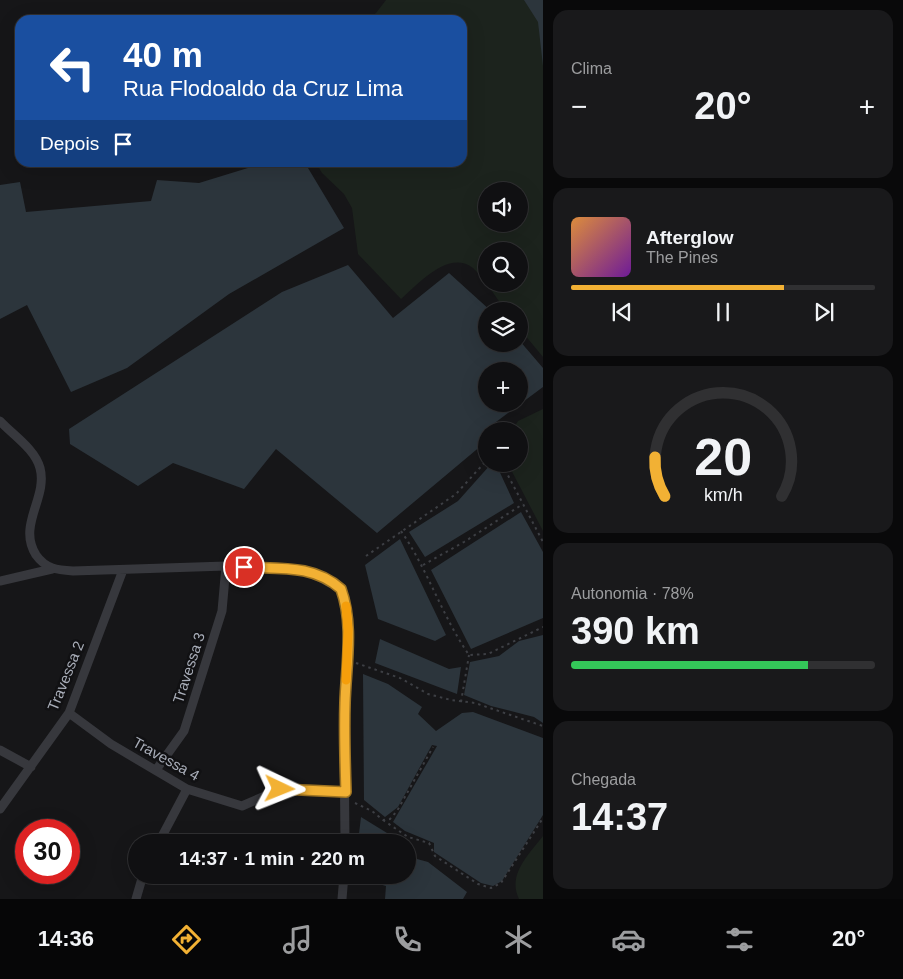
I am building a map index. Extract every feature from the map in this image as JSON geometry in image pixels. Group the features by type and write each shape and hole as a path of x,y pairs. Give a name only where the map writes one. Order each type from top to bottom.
{"street":[{"path":"0,421 27,447 40,467 40,482 30,523 30,538 37,555 52,569"},
{"path":"0,581 52,569 73,571 226,566 297,569 312,573 336,584 341,589 346,609 347,660 344,738 345,834"},
{"name":"Travessa 3","path":"156,770 184,730 222,611 226,566"},
{"name":"Travessa 2","path":"0,808 31,768 69,713 123,570"},
{"name":"Travessa 4","path":"69,713 111,744 187,789 242,806 280,789 346,795"},
{"path":"0,750 31,768"},
{"path":"163,834 187,789"},
{"path":"136,899 140,884"},
{"path":"342,899 343,884"}],"path":[{"path":"366,556 456,494 478,470"},
{"path":"506,472 543,542"},
{"path":"423,565 464,542 523,504"},
{"path":"401,531 423,565 453,632 469,655 460,702"},
{"path":"469,655 488,654 543,627"},
{"path":"347,660 400,678 428,694 460,702 475,703 543,726"},
{"path":"384,820 390,819 397,811 433,747"},
{"path":"346,795 408,837 429,843 435,856 478,884 491,888 501,883 543,818"}],"shaded area":[{"path":"386,0 543,0 543,357 528,339 528,302 500,302 493,292 528,292 528,242 478,242 478,273 464,263 444,266 434,271 401,299 358,254 352,208 344,194 322,173 318,167 467,167 467,15 373,15"},
{"path":"524,0 543,0 543,66 538,22"},
{"path":"251,167 307,167 344,228 229,294 127,368 71,392 27,305 0,319 0,185 20,182 26,212 151,201 157,180 199,183"},
{"path":"348,265 393,318 449,273 481,302 478,302 478,352 528,350 543,368 543,387 528,398 528,362 478,362 478,412 509,412 496,422 478,422 478,448 377,533 276,449 244,489 173,463 138,486 70,444 69,429 282,292"},
{"path":"543,409 543,531 512,472 528,472 528,422 518,421"},
{"path":"484,472 500,472 514,503 425,557 409,532 458,501"},
{"path":"521,512 543,552 543,618 471,649 431,570"},
{"path":"400,539 446,635 435,641 378,619 365,565"},
{"path":"543,635 543,723 534,717 491,706 464,695 470,662 499,656 519,641"},
{"path":"380,639 449,669 461,667 457,694 375,663"},
{"path":"363,674 388,684 422,707 418,714 436,731 462,713 473,712 543,738 543,815 502,881 493,886 481,883 434,852 434,843 405,831 393,822 437,746 432,745 398,807 385,817 364,800"},
{"path":"361,817 389,834 359,834"},
{"path":"543,836 543,899 519,899 516,882 521,865"},
{"path":"416,859 428,862 467,892 463,899 385,899 386,886 379,884 416,884"}],"slow traffic":[{"path":"346,606 348,630 346,680"}],"route":[{"path":"244,567 297,569 319,575 336,584 341,589 348,618 344,704 346,792 280,789"}]}
